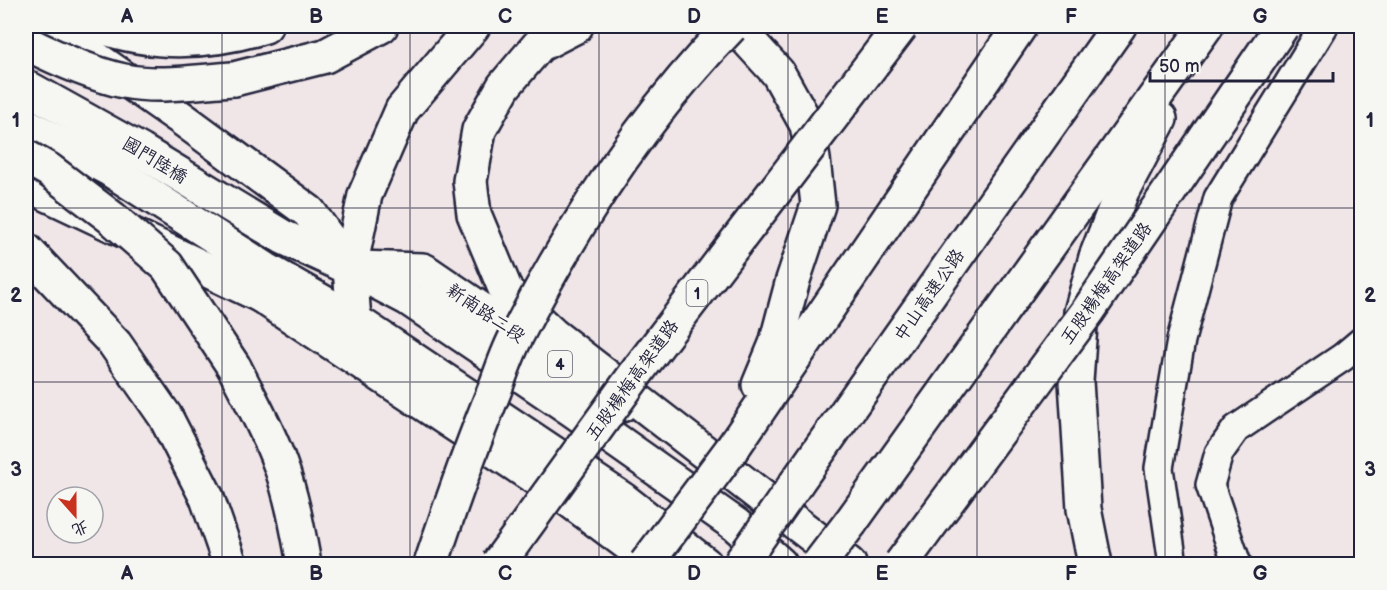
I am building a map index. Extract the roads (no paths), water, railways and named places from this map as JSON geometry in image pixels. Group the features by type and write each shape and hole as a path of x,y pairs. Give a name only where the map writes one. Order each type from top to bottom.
{"main road":[{"name":"4","path":"49,26 184,120 309,212 350,268"},
{"path":"99,26 137,36 164,40 192,40 219,38 265,26"},
{"path":"26,43 48,54 124,81 153,84 234,79 326,56 381,26"},
{"path":"354,320 350,268 365,195 402,110 473,26"},
{"path":"576,26 539,45 504,86 479,130 470,181 474,214 506,291 553,334 640,404 849,564"},
{"path":"716,26 745,37 777,73 807,125 818,205 793,280 776,344 734,446"},
{"path":"431,564 457,487 521,326 583,216 648,125 709,48 730,26"},
{"name":"五股楊梅高架道路","path":"498,564 640,368 901,26"},
{"path":"646,564 734,446 1020,26"},
{"name":"中山高速公路","path":"741,564 1119,26"},
{"path":"819,564 1208,26"},
{"path":"1095,564 1084,509 1076,381 1081,312 1096,257 1122,192 1208,26"},
{"name":"五股楊梅高架道路","path":"901,564 1088,311 1282,26"},
{"name":"國門陸橋","path":"26,87 141,151 283,237 350,268"},
{"name":"國門陸橋","path":"26,125 111,170 262,282"},
{"path":"26,157 49,170 112,218 167,266 234,367 265,428 280,465 304,564"},
{"path":"26,184 354,320 622,499 701,562"},
{"path":"26,250 115,344 165,416 207,498 230,564"},
{"name":"新南路二段","path":"350,268 409,299 573,410 745,515"},
{"name":"新南路二段","path":"350,268 423,270 627,409 745,515"},
{"path":"262,282 655,564"},
{"name":"4","path":"745,515 780,564"},
{"name":"4","path":"745,515 830,564"}],"street":[{"path":"1173,564 1159,468 1181,340 1218,198 1324,26"},
{"path":"1237,564 1210,485 1219,453 1236,429 1343,357 1362,341"}]}
